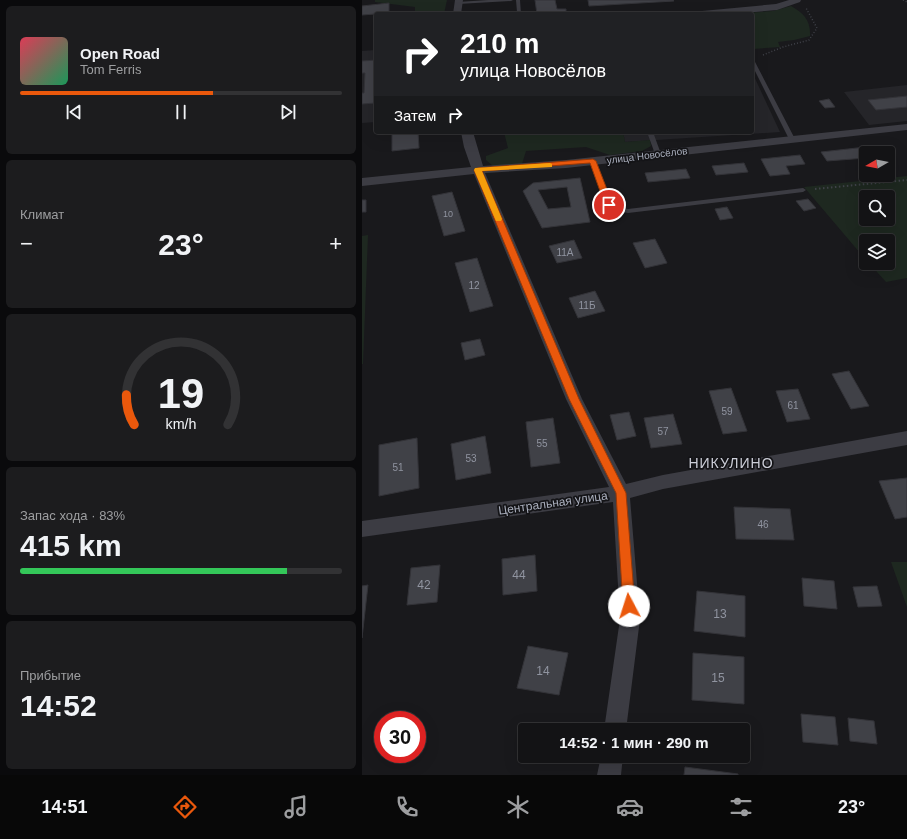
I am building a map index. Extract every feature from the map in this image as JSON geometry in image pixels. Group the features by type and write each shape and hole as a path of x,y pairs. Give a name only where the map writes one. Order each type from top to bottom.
{"street":[{"path":"723,12 777,7 797,0"},
{"path":"457,12 458,2"},
{"name":"улица Новосёлов","path":"362,182 478,170 593,161 907,127"},
{"path":"467,134 478,170 574,399 621,493 630,619 616,723"},
{"name":"Центральная улица","path":"362,529 621,493 663,482 907,438"},
{"path":"609,775 611,763"}],"lane":[{"path":"458,2 511,0"},
{"path":"518,0 519,12"},
{"path":"754,64 792,139"},
{"path":"651,134 658,154"},
{"path":"593,161 609,205 616,209 628,211 803,190"}],"path":[{"path":"754,59 783,47 809,40 817,28 807,8 797,0"},
{"path":"903,0 907,2"},
{"path":"803,190 907,180"}],"shaded area":[{"path":"375,0 447,0 444,12 415,12 415,7 375,2"},
{"path":"791,6 799,11 808,21 810,36 778,42 780,47 754,49 754,12 773,11"},
{"path":"374,50 374,122 362,123 362,51"},
{"path":"754,76 780,132 754,134"},
{"path":"907,85 907,121 869,125 844,92"},
{"path":"504,134 623,134 625,142 650,140 651,146 642,151 610,155 586,147 526,151 522,164 493,166 486,160 486,156 508,148"},
{"path":"623,134 749,134 625,142"},
{"path":"907,176 907,278 886,282 875,270 895,270 895,234 859,234 859,252 804,187 859,181 895,182 895,177"},
{"path":"368,235 363,364 362,364 362,236"},
{"path":"891,562 907,562 907,607"}],"building":[{"path":"535,0 555,0 557,9 566,9 566,12 537,12"},
{"path":"588,0 673,0 674,1 589,6"},
{"path":"389,3 389,12 374,12 374,14 362,15 362,6"},
{"path":"374,60 374,103 362,104 365,73 362,73 362,61"},
{"path":"907,96 907,107 876,110 868,100"},
{"path":"829,99 835,107 825,108 819,101"},
{"path":"392,134 418,134 419,148 392,151"},
{"path":"859,148 859,159 827,161 821,152"},
{"path":"800,155 805,164 786,166 790,174 770,176 761,159"},
{"path":"744,163 748,172 716,175 712,166"},
{"path":"686,169 690,178 648,182 645,173"},
{"path":"580,178 590,222 542,228 523,191 533,183","holes":["567,187 571,207 548,209 538,190"]},
{"path":"452,192 465,231 444,236 432,196"},
{"path":"808,199 816,208 804,211 796,201"},
{"path":"362,200 366,200 366,212 362,212"},
{"path":"727,207 733,218 720,220 715,209"},
{"path":"655,239 667,263 645,268 633,243"},
{"path":"574,240 582,258 557,263 549,246"},
{"path":"477,258 493,306 470,312 455,263"},
{"path":"595,291 605,311 578,318 569,298"},
{"path":"480,339 485,355 465,360 461,343"},
{"path":"849,371 869,406 851,409 832,374"},
{"path":"731,388 747,431 723,434 709,391"},
{"path":"798,389 810,419 787,422 776,391"},
{"path":"629,412 636,436 617,440 610,415"},
{"path":"673,414 682,444 651,448 644,418"},
{"path":"553,418 560,463 531,467 526,422"},
{"path":"485,436 491,473 456,480 451,444"},
{"path":"417,438 419,488 379,496 379,445"},
{"path":"907,478 907,517 895,519 879,481"},
{"path":"734,507 790,509 794,540 736,539"},
{"path":"535,555 537,591 503,595 502,559"},
{"path":"440,565 437,602 407,605 411,568"},
{"path":"802,578 834,581 837,609 804,606"},
{"path":"368,585 362,638 362,586"},
{"path":"877,586 882,606 858,607 853,587"},
{"path":"697,591 745,596 745,637 694,631"},
{"path":"528,646 568,653 559,695 517,688"},
{"path":"693,653 744,657 744,704 692,700"},
{"path":"801,714 835,717 838,745 803,742"},
{"path":"848,718 874,721 877,744 850,741"},
{"path":"685,767 738,774 738,775 684,775"}],"slow traffic":[{"path":"498,219 478,170 550,165"}],"district":[{"name":"НИКУЛИНО","path":"731,463"}],"route":[{"path":"609,205 593,161 478,170 574,399 621,493 629,606"}]}
